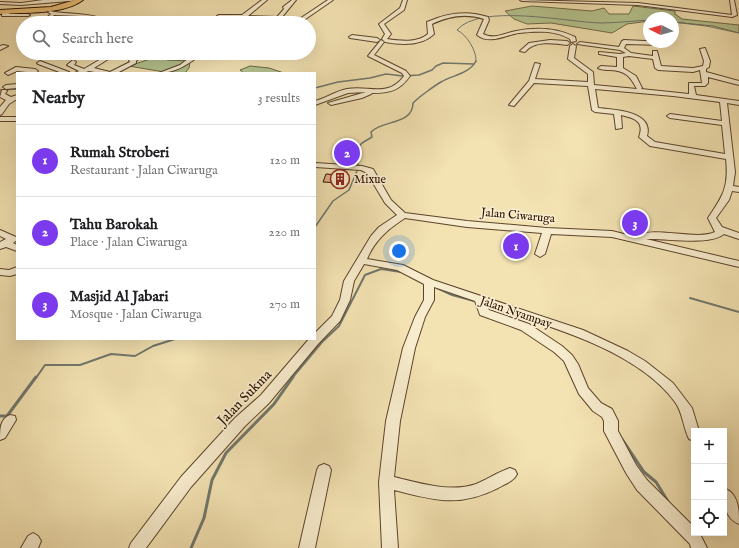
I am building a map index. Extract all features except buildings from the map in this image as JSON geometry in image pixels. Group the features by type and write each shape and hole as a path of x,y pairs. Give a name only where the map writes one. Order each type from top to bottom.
{"main road":[{"path":"0,12 52,10 63,4 79,0"}],"street":[{"path":"0,3 79,0"},
{"path":"244,16 265,0"},
{"path":"281,16 294,0"},
{"path":"307,16 331,0"},
{"path":"316,103 326,100 328,102 334,102 360,97 372,91 391,89 404,80 407,76 404,72 371,56 388,34 382,24 399,9 402,0"},
{"path":"387,18 402,9 405,0"},
{"path":"522,0 629,4 696,9 735,15 732,0"},
{"path":"29,10 35,1"},
{"path":"63,4 76,8"},
{"path":"48,16 52,10 88,16"},
{"path":"8,11 4,15 28,15 27,16"},
{"path":"352,37 411,41 423,39 431,34 429,23 448,16 467,14 486,18 487,20 480,35 486,38 498,38 517,32 545,31 565,33 573,38 571,59 591,73 594,110 617,112 629,115 642,121 645,126 643,138 653,144 728,157"},
{"path":"523,51 525,47 535,43 567,42 626,50 629,54"},
{"path":"620,49 624,42 643,43"},
{"path":"654,48 657,66 661,68 704,72 739,83"},
{"path":"693,97 691,84 703,85 705,83 704,72 707,61 703,49"},
{"path":"601,53 620,56 629,54 656,58"},
{"path":"620,56 620,69"},
{"path":"86,71 104,60"},
{"path":"114,72 134,62 132,60"},
{"path":"165,72 182,66 190,60"},
{"path":"73,62 70,65 86,71 101,70 106,72"},
{"path":"40,63 64,72"},
{"path":"512,105 532,81 537,64"},
{"path":"601,68 620,69 634,77 639,88"},
{"path":"8,73 17,69 35,71 34,72"},
{"path":"0,72 16,74"},
{"path":"532,81 591,86 739,103"},
{"path":"14,98 2,95 5,89 16,86"},
{"path":"0,113 3,106 14,98"},
{"path":"723,101 728,157 731,172 729,188 725,200 712,218 713,222 719,229 739,236"},
{"path":"617,112 618,128"},
{"path":"670,116 725,123"},
{"path":"0,119 16,119"},
{"path":"316,166 358,167 370,171 387,199 399,213 403,215 382,230 374,238 361,261"},
{"path":"729,188 739,190"},
{"name":"Jalan Ciwaruga","path":"403,215 466,224 547,231 588,232 628,237 739,264"},
{"path":"628,237 709,237 716,236 720,233 719,229"},
{"path":"540,254 547,231"},
{"path":"0,233 13,239 3,245"},
{"path":"3,245 16,248"},
{"name":"Jalan Nyampay","path":"361,261 400,267 429,282 591,338 624,354 641,364 669,386 687,412 692,428"},
{"name":"Jalan Sukma","path":"316,339 336,318 345,300 349,281 361,261"},
{"path":"390,548 386,482 393,421 413,334 429,300 429,282"},
{"path":"480,300 484,312 525,327 553,345 568,358 583,391 597,407 607,413 611,421 611,431 631,469 642,485 695,539 699,548"},
{"name":"Jalan Sukma","path":"137,548 186,482 240,422 265,399 315,340"},
{"path":"0,434 10,420"},
{"path":"307,548 324,470"},
{"path":"386,482 431,491 461,494 483,488 510,474"},
{"path":"727,499 739,517"}],"green space":[{"path":"532,6 592,11 604,8 609,14 629,14 633,6 675,12 643,12 643,22 627,24 612,33 551,23 527,24 514,19 505,11"},
{"path":"679,17 682,19 739,25 739,33 713,26 679,23"},
{"path":"147,60 190,61 189,68 186,72 164,72 129,66"},
{"path":"250,66 269,68 281,72 243,72 240,70"}],"waterway":[{"path":"476,61 475,53 471,44 461,32 457,30 468,22 484,17 525,16 600,23 643,20"},
{"path":"679,23 706,26 739,33"},
{"path":"316,88 338,82 370,78 386,74 403,76 419,75 432,70 436,66 443,63 474,64"},
{"path":"316,226 333,201 349,190 359,166 352,154 362,143 372,137 371,132 376,128 403,119 412,110 413,103 423,95 441,82 465,72 474,64"},
{"path":"0,90 16,89"},
{"path":"292,378 322,342 339,326 365,275 381,269 401,272"},
{"path":"437,288 452,295 474,301"},
{"path":"690,298 739,312"},
{"path":"36,378 45,365 80,365 111,354 135,356 153,346 172,340"},
{"path":"0,416 7,416 36,377"},
{"path":"191,548 204,518 212,480 226,453 274,404 293,377"},
{"path":"622,439 644,472 656,482 669,503"}],"place":[{"name":"Tahu Barokah","path":"347,153"},
{"name":"Mixue","path":"340,179"},
{"name":"Masjid Al Jabari","path":"635,223"},
{"name":"Rumah Stroberi","path":"516,246"}]}
